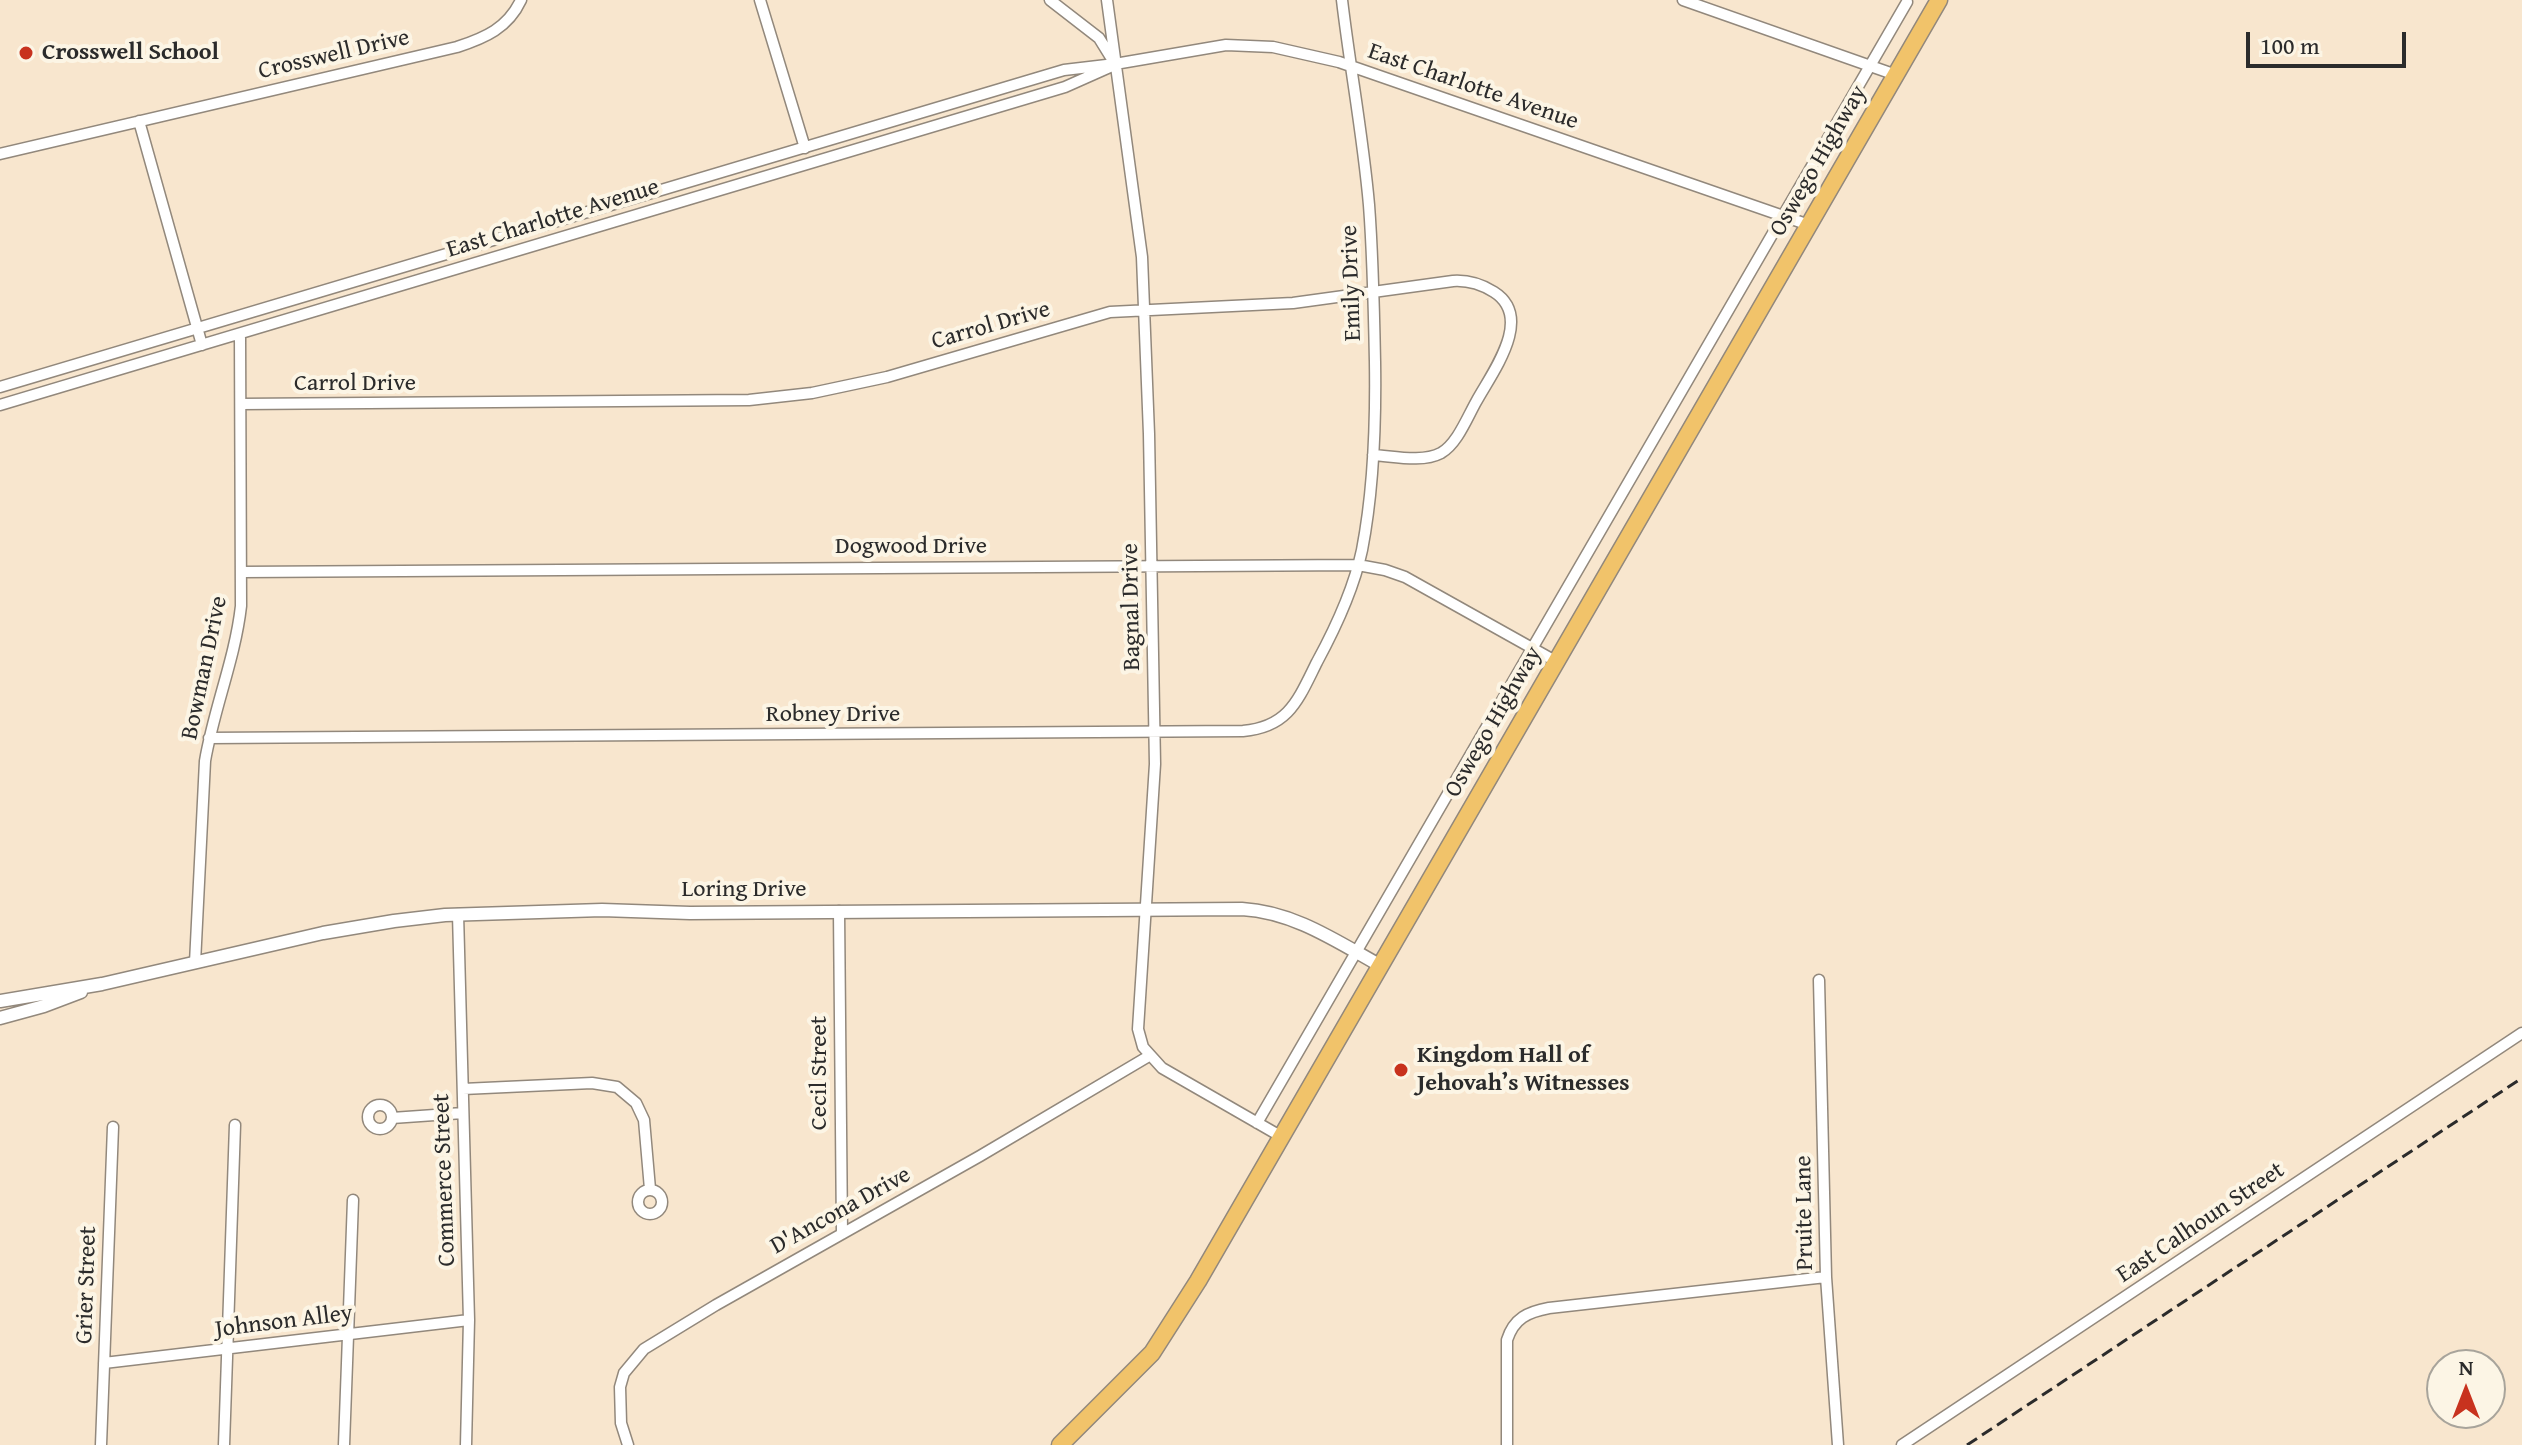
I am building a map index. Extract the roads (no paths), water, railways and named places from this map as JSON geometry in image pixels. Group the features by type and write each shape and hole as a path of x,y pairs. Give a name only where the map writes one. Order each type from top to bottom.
{"main road":[{"name":"Oswego Highway","path":"1060,1445 1152,1353 1198,1281 1939,0"}],"street":[{"name":"Crosswell Drive","path":"0,154 480,40 503,26 521,0"},
{"path":"760,0 805,148"},
{"path":"1050,0 1099,38 1115,64"},
{"name":"Bagnal Drive","path":"1107,0 1142,257 1145,309 1154,797 1138,1017 1140,1039 1149,1056"},
{"name":"Emily Drive","path":"1342,0 1369,206 1373,293 1373,455 1358,565"},
{"path":"1683,0 1896,75"},
{"name":"Oswego Highway","path":"1257,1123 1907,2"},
{"name":"East Charlotte Avenue","path":"0,387 1064,70 1238,44 1293,50 1350,66 1809,225"},
{"name":"East Charlotte Avenue","path":"0,405 1065,87 1115,64"},
{"path":"139,121 202,345"},
{"name":"Carrol Drive","path":"241,404 691,401 783,397 838,389 887,377 1110,312 1293,303 1453,281 1472,282 1502,299 1510,312 1507,343 1458,433 1445,450 1425,457 1373,455"},
{"name":"Bowman Drive","path":"195,963 203,788 209,738 238,634 242,572 240,334"},
{"name":"Dogwood Drive","path":"242,572 1358,565 1405,577 1557,662"},
{"name":"Robney Drive","path":"209,738 1256,730 1267,728 1282,718 1305,686 1326,646 1358,565"},
{"name":"Loring Drive","path":"0,1001 102,984 350,928 458,914 602,910 1266,910 1310,926 1381,966"},
{"name":"Cecil Street","path":"839,911 842,1234"},
{"name":"Commerce Street","path":"458,914 469,1320 466,1445"},
{"name":"Pruite Lane","path":"1819,980 1826,1277 1838,1445"},
{"name":"Loring Drive","path":"0,1018 44,1006 102,984"},
{"name":"East Calhoun Street","path":"1902,1445 2522,1033"},
{"path":"1149,1056 1162,1068 1282,1137"},
{"name":"D'Ancona Drive","path":"628,1445 621,1423 620,1387 624,1373 644,1349 1149,1056"},
{"path":"463,1089 592,1083 617,1087 636,1103 644,1120 650,1189"},
{"path":"392,1118 463,1113"},
{"path":"224,1445 235,1125"},
{"name":"Grier Street","path":"101,1445 113,1127"},
{"path":"344,1445 353,1200"},
{"path":"1507,1445 1507,1340 1513,1326 1526,1314 1549,1308 1826,1277"},
{"name":"Johnson Alley","path":"104,1363 469,1320"}],"railway":[{"path":"1967,1445 2522,1078"}],"place":[{"name":"Crosswell School","path":"26,53"},
{"name":"Kingdom Hall of Jehovah’s Witnesses","path":"1401,1070"}]}
